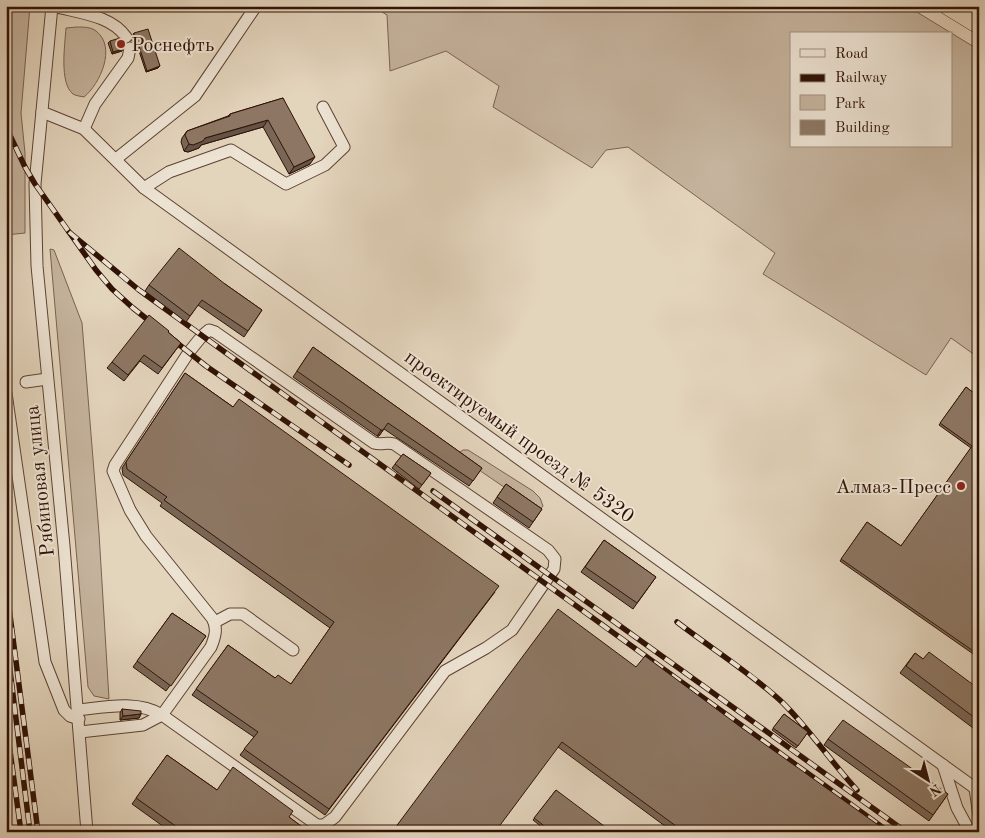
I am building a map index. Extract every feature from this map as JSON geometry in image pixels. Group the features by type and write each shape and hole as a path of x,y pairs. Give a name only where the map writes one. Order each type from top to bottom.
{"highway":[{"path":"948,6 979,25"}],"street":[{"path":"53,6 107,20 119,28 128,43 128,58 95,104 84,129"},
{"name":"Рябиновая улица","path":"53,6 35,184 38,266 64,546 87,832"},
{"path":"116,159 195,96 256,6"},
{"path":"144,188 169,172 232,150 286,184 325,165 344,147 323,107"},
{"name":"проектируемый проезд № 5320","path":"42,112 84,129 144,188 977,790"},
{"path":"6,393 45,662 64,710 70,716 139,706 151,709 162,715 317,825 324,825 335,817 445,671 486,648 512,630 554,569 555,559 548,550 394,444 387,442 382,444 374,443 216,332 209,330 189,352 115,465 113,471 130,510 146,536 214,622 216,632 211,647 162,715 143,725 80,732"},
{"path":"26,382 47,379"},
{"path":"214,622 230,614 244,614 293,650"},
{"path":"943,765 957,808 970,832"},
{"path":"977,790 979,816"}],"green space":[{"path":"6,6 30,6 21,113 25,153 25,233 6,235"},
{"path":"372,6 907,6 950,32 790,32 790,148 952,148 952,34 979,50 979,358 951,338 926,375 763,274 775,253 628,147 606,150 592,168 493,107 499,86 446,51 390,71 387,15"},
{"path":"66,28 90,28 96,31 102,38 106,55 96,83 84,97 73,94 69,89 64,73"},
{"path":"50,249 54,250 82,323 99,533 109,699 94,696 88,687"},
{"path":"468,450 533,491 540,498 543,506 539,511 460,457 460,452"}],"building":[{"path":"148,29 160,66 147,71 138,43 134,39 134,33"},
{"path":"120,38 125,42 123,49 113,52 110,41"},
{"path":"283,98 315,157 294,167 268,120 205,138 203,141 193,145 189,144 185,135 187,131 230,116 230,114"},
{"path":"179,248 262,310 248,331 202,300 190,316 149,285"},
{"path":"149,315 181,343 162,368 144,355 128,375 112,362"},
{"path":"313,347 482,468 473,481 388,423 381,430 297,371"},
{"path":"185,373 233,407 239,399 499,586 329,809 244,749 258,732 196,689 228,645 275,678 278,675 291,684 334,622 164,500 167,497 127,469 126,462"},
{"name":"Алмаз-Пресс","path":"966,387 979,397 979,655 841,559 867,522 901,546 972,446 940,423"},
{"path":"403,454 431,473 422,485 395,464"},
{"path":"506,484 542,509 533,522 497,497"},
{"path":"604,540 656,577 637,603 585,567"},
{"path":"558,609 636,667 645,656 888,832 684,832 562,742 495,832 392,832"},
{"path":"172,613 206,636 171,686 137,661"},
{"path":"929,652 979,689 979,721 906,666 915,653 923,659"},
{"path":"122,709 141,711 141,714 123,716"},
{"path":"784,714 808,732 798,746 773,728"},
{"path":"843,720 948,794 933,815 828,739"},
{"path":"167,755 217,790 233,767 293,811 289,817 309,832 184,832 136,798"},
{"path":"556,790 604,826 600,832 552,832 534,818"}],"railway":[{"path":"6,127 35,184 96,270 112,289 206,366 349,465"},
{"path":"69,232 139,290 889,832"},
{"path":"433,491 906,832"},
{"path":"6,584 38,832"},
{"path":"677,622 745,671 783,703 857,790"},
{"path":"6,638 30,832"},
{"path":"6,721 21,832"}],"place":[{"name":"Роснефть","path":"121,44"},
{"name":"Алмаз-Пресс","path":"961,486"}]}
